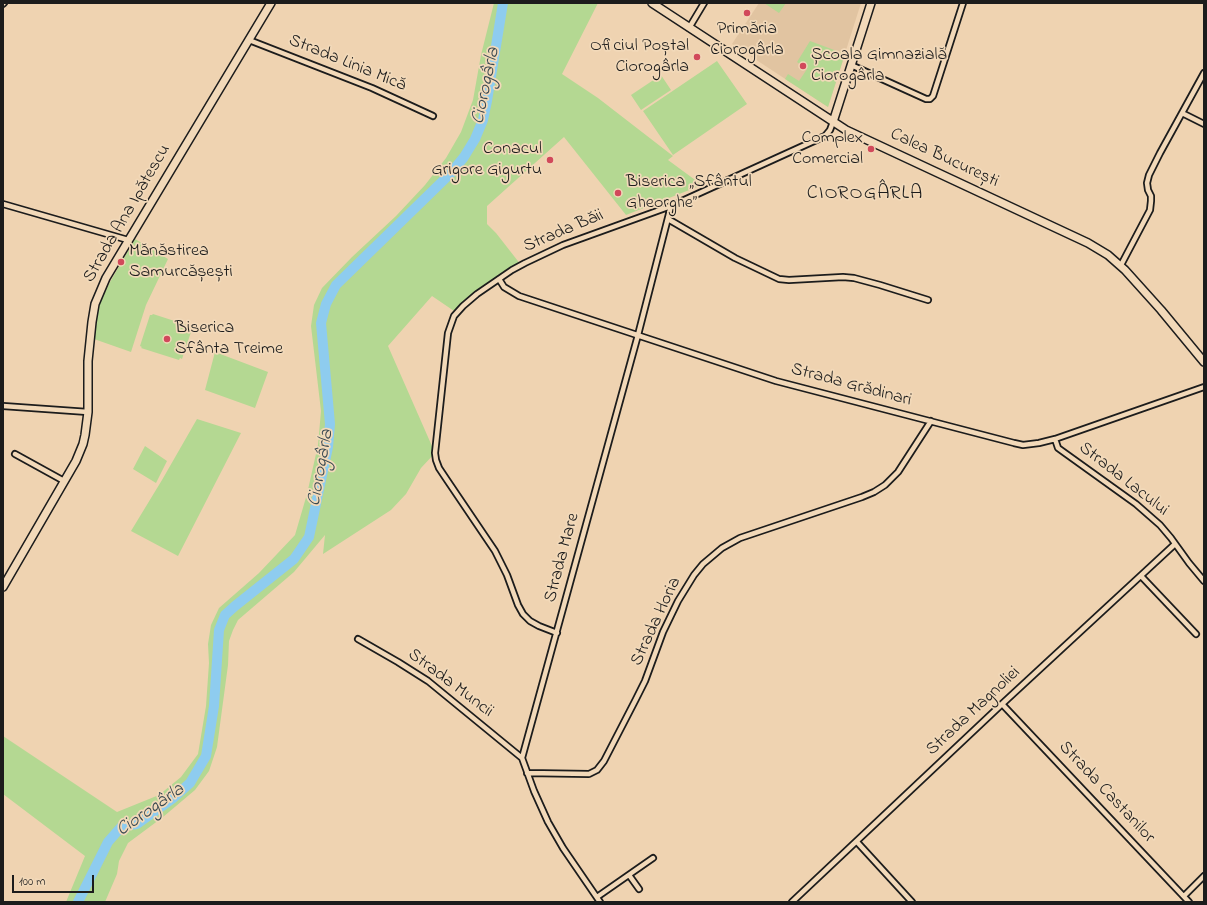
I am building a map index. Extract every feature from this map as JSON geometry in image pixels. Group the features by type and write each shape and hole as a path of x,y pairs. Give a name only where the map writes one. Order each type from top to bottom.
{"main road":[{"name":"Strada Ana Ipătescu","path":"3,587 76,461 83,444 88,412 88,361 93,313 98,296 106,278 271,3"},
{"name":"Calea București","path":"652,3 833,122 856,135 1088,243 1108,255 1121,265 1204,362"},
{"path":"833,122 871,3"}],"street":[{"path":"689,28 704,3"},
{"path":"851,65 926,99 930,99 933,96 963,3"},
{"name":"Strada Linia Mică","path":"249,40 372,88 433,116"},
{"path":"1121,265 1150,210 1151,196 1147,183 1149,175 1204,73"},
{"path":"1182,113 1204,124"},
{"name":"Strada Băii","path":"557,633 530,621 523,614 502,563 485,535 439,468 436,460 435,453 448,333 454,316 463,306 499,279 525,263 563,245 671,206 825,136 830,130 833,122"},
{"path":"3,204 128,240"},
{"name":"Strada Mare","path":"522,758 638,335 671,206"},
{"path":"668,219 734,258 779,279 854,278 928,300"},
{"name":"Strada Grădinari","path":"499,279 504,287 519,296 776,381 1014,443 1032,444 1055,439 1204,386"},
{"path":"3,406 88,412"},
{"name":"Strada Horia","path":"527,773 589,774 598,770 645,681 663,632 678,601 694,575 703,564 722,548 740,538 874,492 885,485 898,472 931,421"},
{"name":"Strada Lacului","path":"1055,439 1058,448 1148,514 1166,531 1204,581"},
{"path":"15,454 64,481"},
{"name":"Strada Magnoliei","path":"792,902 1002,704 1175,544"},
{"path":"1141,576 1196,634"},
{"name":"Strada Muncii","path":"358,639 428,681 522,758"},
{"name":"Strada Castanilor","path":"1002,704 1189,902"},
{"path":"522,758 548,822 567,854 600,902"},
{"path":"857,842 912,902"},
{"path":"597,897 653,858"},
{"path":"629,875 639,889"},
{"path":"1184,896 1204,876"}],"shaded area":[{"name":"Școala Gimnazială Ciorogârla","path":"759,3 861,3 828,107 732,44"}],"green space":[{"path":"494,3 598,3 562,74 598,98 673,156 668,160 702,185 626,215 564,137 487,206 487,224 521,265 499,279 457,313 432,296 388,346 435,453 421,468 406,494 391,510 323,554 325,535 294,572 238,620 229,641 228,665 217,747 209,771 195,790 163,817 128,843 119,861 117,874 105,902 66,902 85,856 3,794 3,736 117,812 159,795 181,777 198,754 206,706 209,663 208,644 211,625 219,608 259,573 295,535 307,494 318,445 321,411 311,326 314,305 322,288 352,257 396,216 425,185 446,158 461,132 473,100 481,55"},
{"path":"764,3 786,3 779,13"},
{"path":"810,41 845,54 828,107 785,79 788,74 799,81 807,69 797,62"},
{"path":"717,61 747,104 673,155 643,111"},
{"path":"661,75 671,90 641,110 631,95"},
{"path":"135,239 168,259 146,305 131,352 94,339 95,320 98,307 110,282"},
{"path":"153,314 190,326 192,329 182,359 180,358 179,360 141,348 142,347 140,346 150,315"},
{"path":"215,352 268,372 255,408 205,390"},
{"path":"197,419 241,433 178,556 131,531"},
{"path":"145,446 167,461 156,483 133,469"}],"waterway":[{"name":"Ciorogârla","path":"78,902 108,842 122,826 137,824 172,799 190,783 206,756 214,706 219,630 225,615 294,559 309,537 328,447 330,424 321,323 326,304 336,285 451,173 464,157 475,139 483,120 487,101 503,3"}],"place":[{"name":"Primăria Ciorogârla","path":"747,13"},
{"name":"Oficiul Poștal Ciorogârla","path":"697,57"},
{"name":"Școala Gimnazială Ciorogârla","path":"803,66"},
{"name":"Complex Comercial","path":"871,149"},
{"name":"Conacul Grigore Gigurtu","path":"550,160"},
{"name":"Biserica „Sfântul Gheorghe”","path":"618,193"},
{"name":"Mănăstirea Samurcășești","path":"121,262"},
{"name":"Biserica Sfânta Treime","path":"167,339"}],"district":[{"name":"CIOROGÂRLA","path":"865,195"}]}
